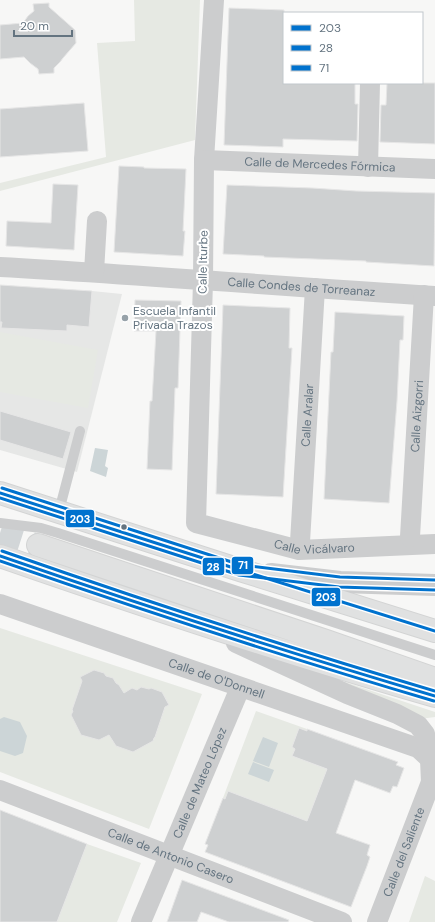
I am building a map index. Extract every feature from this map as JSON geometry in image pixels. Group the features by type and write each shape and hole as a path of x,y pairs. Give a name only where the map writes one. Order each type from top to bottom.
{"main road":[{"path":"0,493 435,631"},
{"path":"38,545 435,679"},
{"path":"0,556 178,617 363,676 435,696"}],"street":[{"name":"Calle Iturbe","path":"196,523 203,281 204,160 214,0"},
{"path":"368,167 370,84"},
{"name":"Calle de Mercedes Fórmica","path":"204,160 435,170"},
{"path":"94,272 97,222"},
{"name":"Calle Condes de Torreanaz","path":"0,267 94,272 203,281 430,296"},
{"name":"Calle Aralar","path":"300,542 315,288"},
{"name":"Calle Aizgorri","path":"410,537 430,296"},
{"name":"Calle Vicálvaro","path":"196,523 299,550 435,544"},
{"path":"240,570 340,582 435,585"},
{"name":"Calle de O'Donnell","path":"0,604 240,688 418,748 432,773"},
{"path":"178,617 347,694 397,714 418,725 425,734 432,773"},
{"name":"Calle de Mateo López","path":"141,922 240,688"},
{"name":"Calle del Saliente","path":"377,922 432,773"},
{"name":"Calle de Antonio Casero","path":"0,790 342,922"}],"lane":[{"path":"59,511 80,431"},
{"path":"0,523 41,528 58,532 435,655"}],"shaded area":[{"path":"134,0 200,0 195,140 0,191 0,183 106,157 97,43 135,41"},
{"path":"0,285 122,294 77,472 0,450"},
{"path":"0,332 98,350 88,408 0,392"},
{"path":"95,448 108,450 105,466 108,468 106,477 90,471"},
{"path":"0,628 202,694 149,829 0,772"},
{"path":"345,682 435,712 435,717 420,719 343,686"},
{"path":"256,711 307,729 307,731 299,728 292,747 295,749 293,756 327,769 307,821 223,798"},
{"path":"4,717 20,722 27,736 23,753 15,756 0,751 0,719"},
{"path":"263,737 278,743 269,767 253,761"},
{"path":"253,762 274,770 269,782 248,774"},
{"path":"87,844 141,863 117,922 57,922"},
{"path":"425,876 435,881 435,922 409,922"}],"building":[{"path":"49,3 49,7 75,30 76,43 54,68 54,73 39,74 38,69 24,57 0,59 0,25 23,23 34,11 33,4"},
{"path":"229,8 284,10 283,84 355,84 355,104 358,104 357,141 283,139 283,147 224,145"},
{"path":"435,83 435,144 380,142 381,105 386,105 387,84"},
{"path":"84,103 88,151 0,157 0,109"},
{"path":"119,166 186,169 183,256 114,252"},
{"path":"53,184 78,185 74,250 6,246 7,221 51,223"},
{"path":"227,185 435,193 434,266 223,254"},
{"path":"0,285 92,291 89,327 67,325 67,331 1,328"},
{"path":"135,300 181,301 178,388 175,388 172,470 147,469 150,401 152,401 156,331 134,331"},
{"path":"223,305 290,308 289,348 292,348 283,497 216,494"},
{"path":"335,312 404,316 403,340 400,340 389,503 324,499 331,352 333,352"},
{"path":"0,411 71,432 63,459 0,440"},
{"path":"94,670 113,678 124,693 132,688 137,690 141,687 151,688 162,692 169,705 165,707 153,741 133,752 116,746 109,735 99,740 81,735 71,715 72,710 82,681 80,677"},
{"path":"299,728 307,731 307,729 398,762 396,765 404,768 397,787 393,786 390,793 355,780 336,833 370,845 367,855 370,857 351,907 205,852 208,845 205,844 223,798 225,799 228,791 307,821 327,769 292,756 295,749 292,747"},
{"path":"0,810 87,844 57,922 0,922"},
{"path":"182,880 289,920 288,922 229,922 201,912 197,922 167,922"}],"tunnel":[{"path":"0,533 38,545"}],"transit line":[{"name":"71","path":"2,488 241,565 340,577 435,580"},
{"name":"203","path":"0,493 435,631"},
{"name":"28","path":"0,498 239,575 339,587 435,590"},
{"name":"71","path":"2,551 217,624 435,691"},
{"name":"203","path":"0,556 217,629 435,696"},
{"name":"28","path":"0,561 216,634 434,701"}],"place":[{"name":"Escuela Infantil Privada Trazos","path":"125,318"}]}
